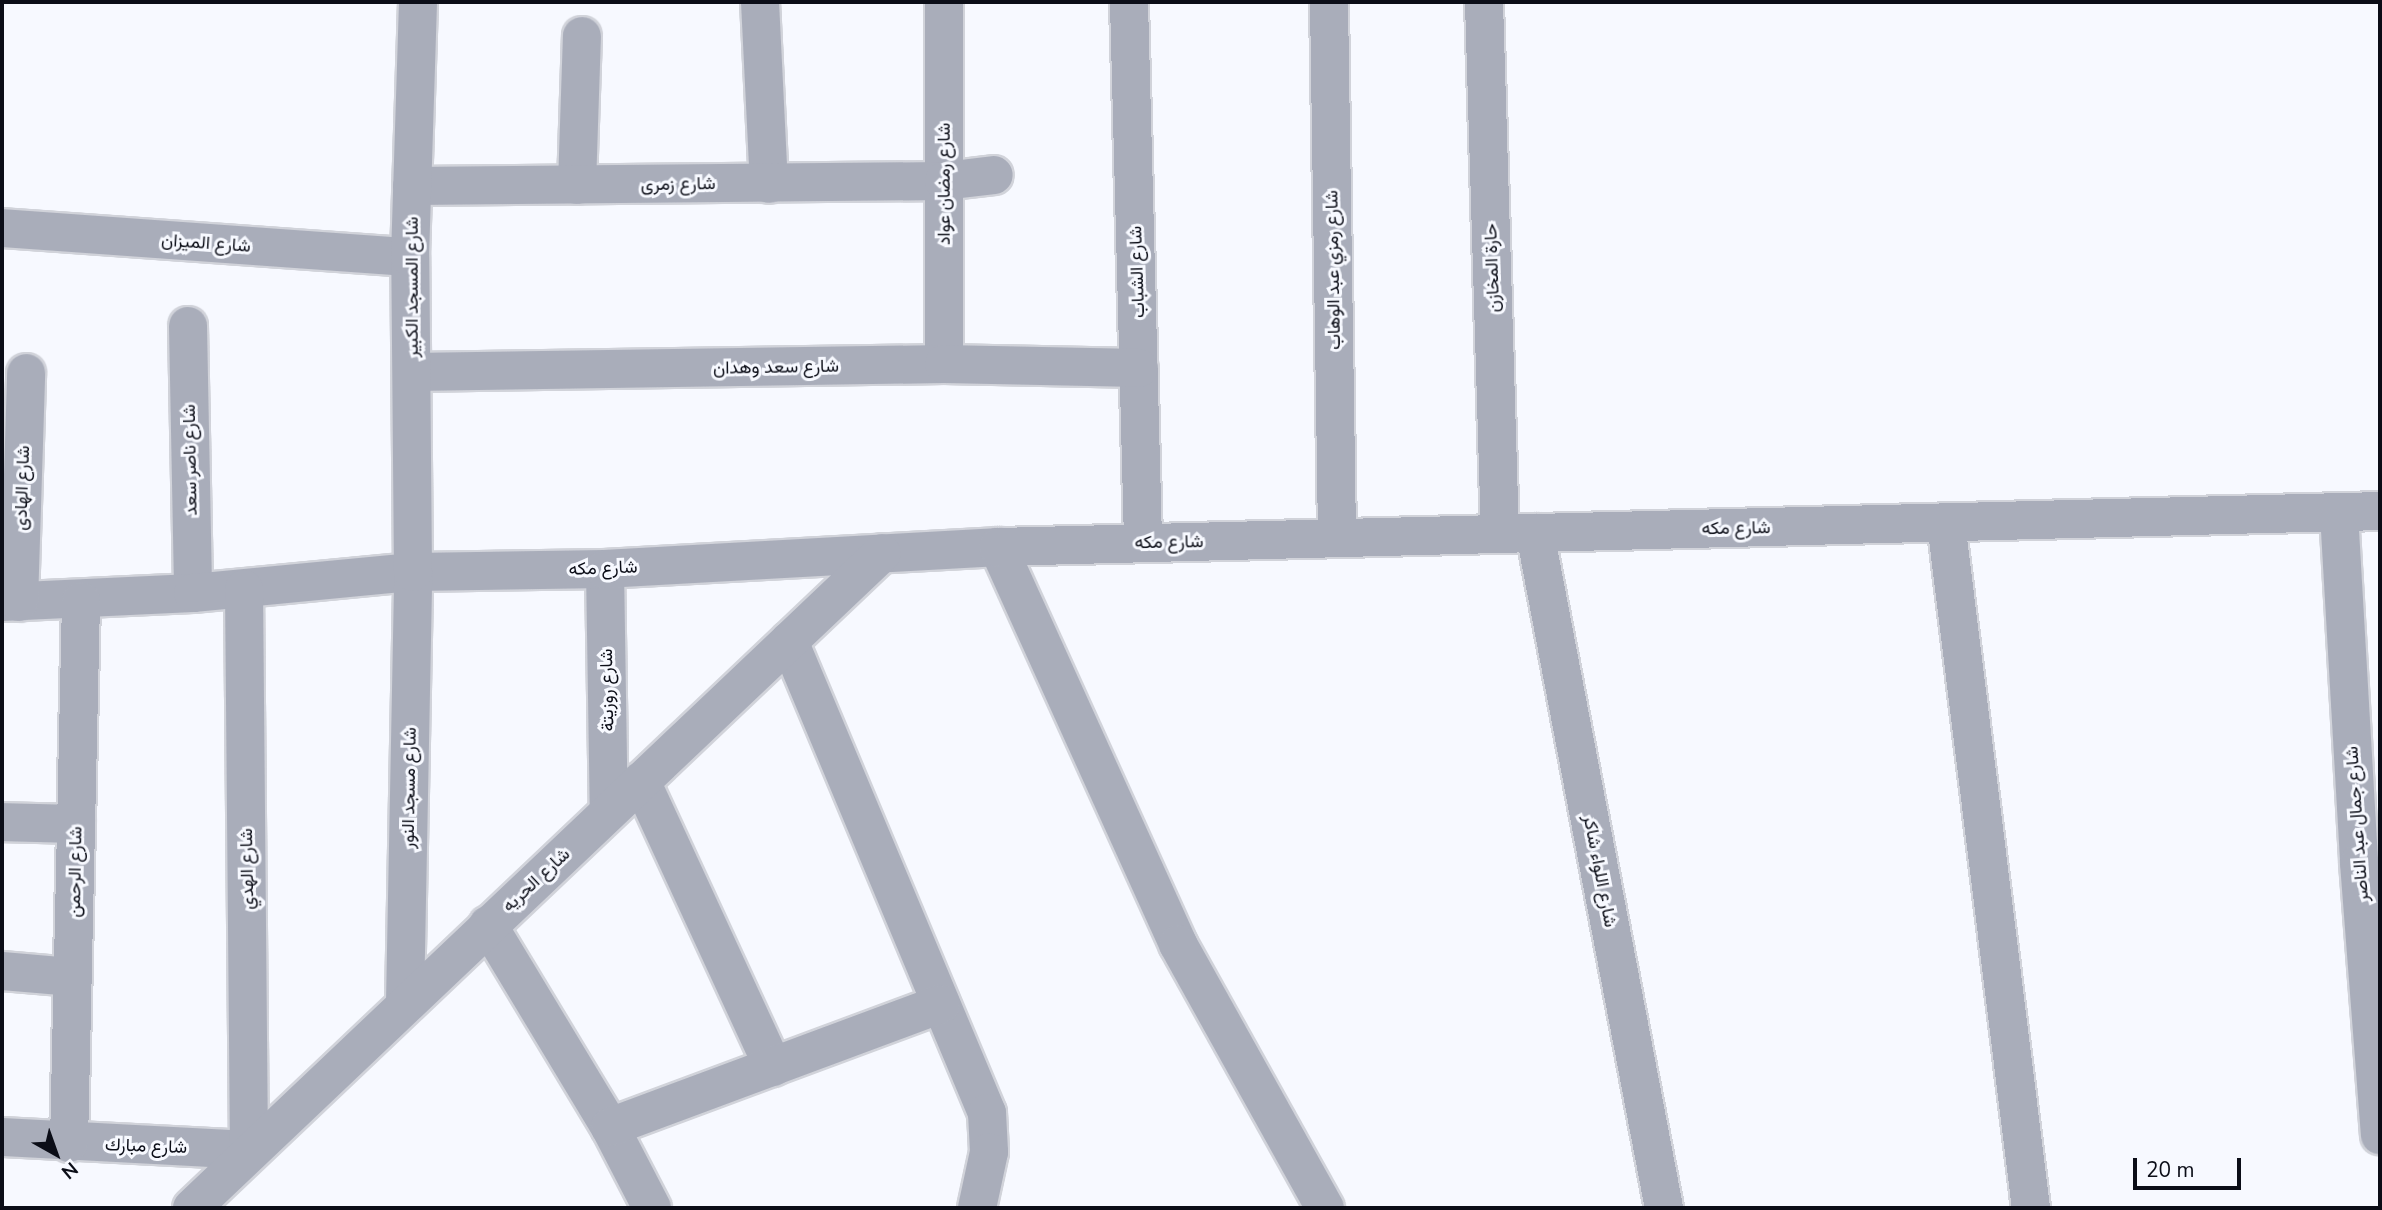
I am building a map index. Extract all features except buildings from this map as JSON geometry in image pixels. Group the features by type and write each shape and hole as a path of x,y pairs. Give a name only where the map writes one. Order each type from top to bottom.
{"street":[{"name":"شارع المسجد الكبير","path":"413,572 411,257 418,2"},
{"path":"760,2 769,184"},
{"name":"شارع الشباب","path":"1129,2 1143,542"},
{"name":"شارع رمزي عبد الوهاب","path":"1329,2 1337,538"},
{"name":"حارة المخازن","path":"1484,2 1517,534"},
{"name":"شارع رمضان عواد","path":"944,4 944,364"},
{"path":"577,185 582,36"},
{"name":"شارع زمرى","path":"412,186 944,181 994,175"},
{"name":"شارع الميزان","path":"2,228 411,257"},
{"name":"شارع ناصر سعد","path":"188,326 193,593"},
{"name":"شارع سعد وهدان","path":"412,372 944,364 1139,368"},
{"name":"شارع الهادى","path":"10,602 13,440 26,373"},
{"name":"شارع مكه","path":"10,602 81,601 193,593 413,572 605,569 998,547 2380,511"},
{"name":"شارع جمال عبد الناصر","path":"2339,513 2369,863 2380,1135"},
{"path":"1947,523 2031,1208"},
{"name":"شارع اللواء شاكر","path":"1517,534 1664,1208"},
{"path":"998,547 1178,944 1325,1208"},
{"name":"شارع الحريه","path":"192,1208 250,1150 882,553"},
{"name":"شارع روزيتة","path":"605,569 609,811"},
{"name":"شارع مسجد النور","path":"405,1003 413,572"},
{"name":"شارع الهدي","path":"244,589 250,1150"},
{"name":"شارع الرحمن","path":"69,1143 81,601"},
{"path":"789,641 987,1113 989,1152 977,1208"},
{"path":"641,781 773,1067"},
{"path":"2,822 76,824"},
{"path":"488,925 610,1128 652,1208"},
{"path":"2,971 72,977"},
{"path":"610,1128 941,1004"},
{"name":"شارع مبارك","path":"2,1136 69,1143 250,1150"}]}
